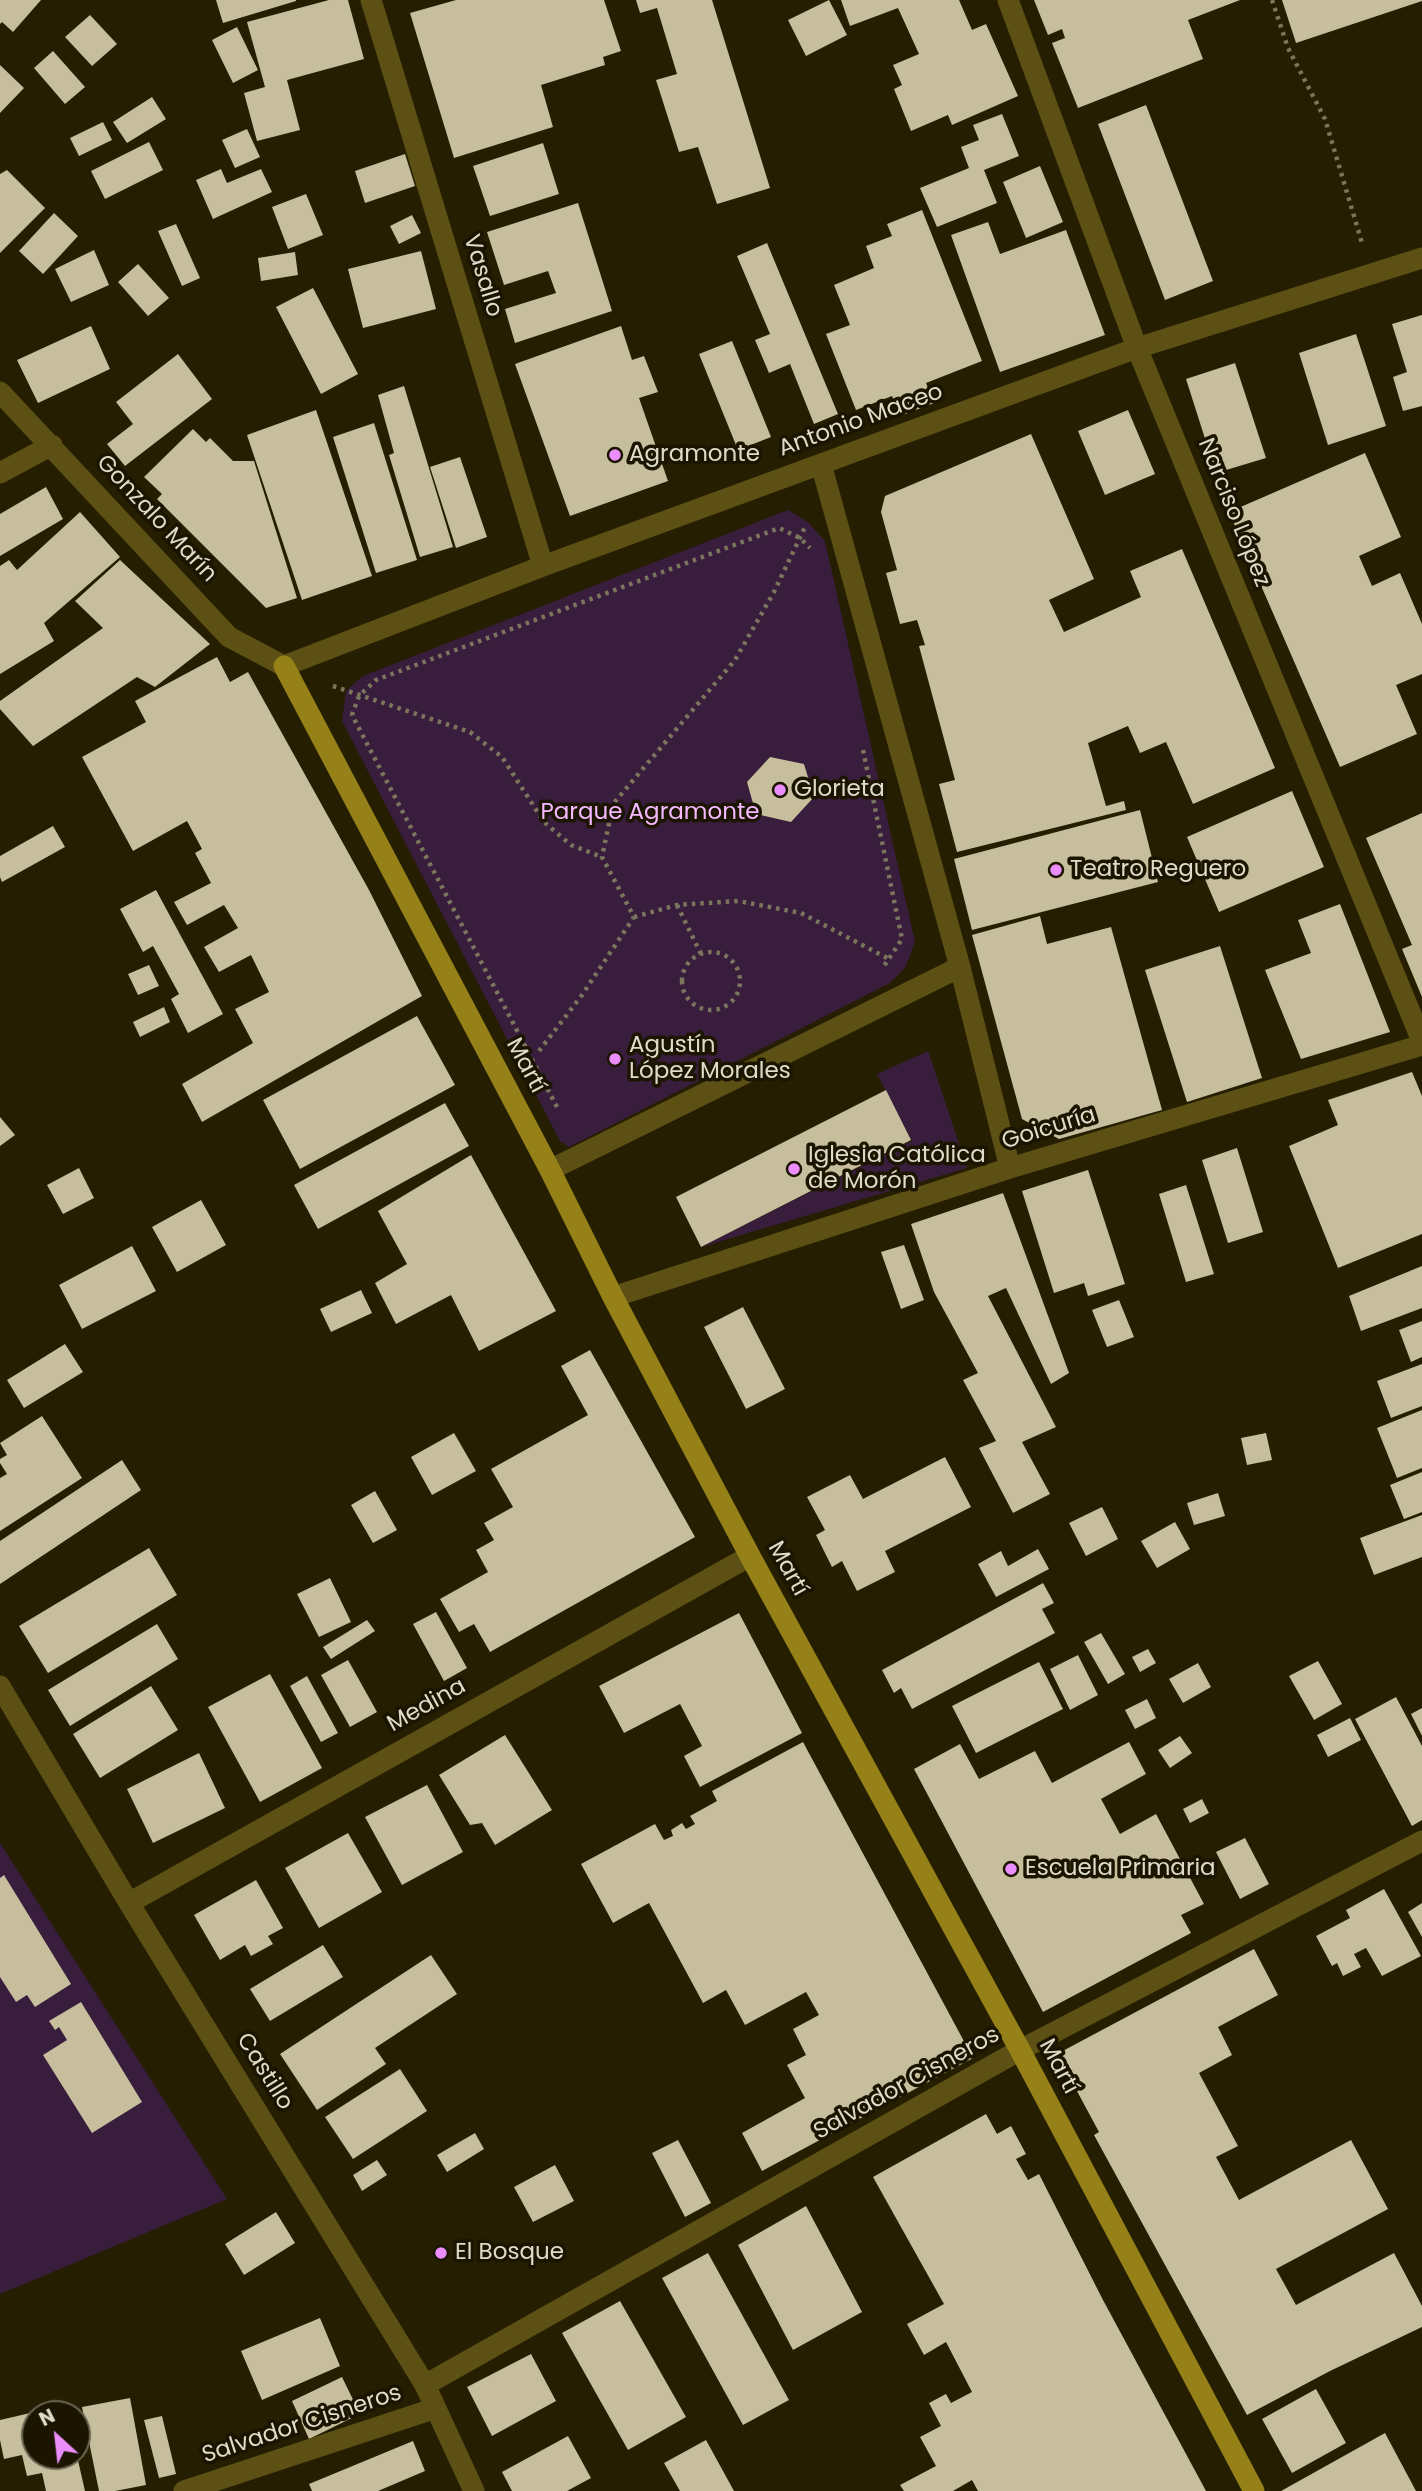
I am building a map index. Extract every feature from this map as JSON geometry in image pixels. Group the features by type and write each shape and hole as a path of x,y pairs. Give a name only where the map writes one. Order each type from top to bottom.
{"main road":[{"name":"Martí","path":"284,666 750,1556 1020,2050 1254,2491"}],"street":[{"name":"Narciso López","path":"1008,0 1137,348 1422,1043"},
{"name":"Vasallo","path":"376,1 543,566"},
{"name":"Antonio Maceo","path":"284,666 543,566 1137,348 1422,258"},
{"name":"Gonzalo Marín","path":"0,391 229,637 284,666"},
{"path":"0,473 51,444"},
{"path":"821,464 960,967 1010,1168"},
{"path":"550,1170 960,967"},
{"name":"Goicuría","path":"613,1297 1010,1168 1422,1043"},
{"name":"Medina","path":"129,1903 750,1556"},
{"name":"Castillo","path":"0,1686 129,1903 425,2385 474,2491"},
{"name":"Salvador Cisneros","path":"425,2385 1020,2050 1422,1841"},
{"name":"Salvador Cisneros","path":"184,2491 436,2408"}],"path":[{"path":"1272,0 1288,48 1325,119 1372,274"},
{"path":"634,917 602,857 613,804 735,660 774,592 808,522"},
{"path":"582,1154 352,715 359,696 376,680 779,528 800,538 816,554"},
{"path":"284,666 359,696 470,732 502,757 544,822 571,845 602,857"},
{"path":"860,737 902,939 881,970"},
{"path":"539,1051 582,995 634,917 677,905 738,901 801,914 931,982"},
{"path":"677,905 701,954"},
{"path":"718,953 727,957 740,979 735,996 719,1008 700,1008 691,1003 685,995 682,975 686,966 701,954 718,953"}],"green space":[{"name":"Parque Agramonte","path":"788,510 808,522 825,541 915,942 905,968 890,983 569,1147 560,1141 342,721 346,691 363,676"},
{"path":"928,1051 967,1168 701,1247 912,1141 877,1074"},
{"path":"0,1843 227,2199 0,2294"}],"building":[{"path":"0,0 41,0 13,32 2,22 0,24"},
{"path":"216,0 296,0 296,1 223,23"},
{"path":"329,0 348,0 364,59 287,80 300,130 257,141 244,93 265,87 247,22"},
{"path":"456,0 604,0 621,51 603,57 605,65 541,85 553,127 454,158 410,13"},
{"path":"636,0 712,0 770,188 717,204 698,147 679,152 656,80 677,74 657,8 640,13"},
{"path":"829,0 847,35 806,56 788,20"},
{"path":"841,0 959,0 972,30 986,24 1018,96 952,125 948,115 911,131 894,89 902,85 893,65 919,54 898,8 850,26"},
{"path":"1034,0 1240,0 1188,20 1203,59 1078,108 1052,43 1065,38 1062,29 1048,35"},
{"path":"1282,0 1422,0 1422,1 1296,43"},
{"path":"90,15 117,44 92,66 65,37"},
{"path":"237,27 258,70 233,83 212,40"},
{"path":"53,51 85,87 65,104 34,68"},
{"path":"0,65 24,88 0,113"},
{"path":"152,97 166,119 127,143 113,122"},
{"path":"1146,105 1213,281 1165,300 1098,124"},
{"path":"1002,114 1019,156 984,170 997,203 937,227 920,188 969,168 961,147 979,140 973,125"},
{"path":"103,122 112,140 79,156 70,138"},
{"path":"247,129 260,157 235,168 222,140"},
{"path":"149,142 163,170 105,199 91,171"},
{"path":"543,143 559,194 490,216 473,166"},
{"path":"405,154 415,186 365,203 355,171"},
{"path":"1040,166 1063,222 1026,238 1003,182"},
{"path":"221,169 227,183 261,169 272,192 213,219 196,180"},
{"path":"7,170 45,208 0,253 0,174"},
{"path":"306,194 323,235 288,249 272,207"},
{"path":"578,203 612,311 515,343 505,309 556,293 548,271 504,285 487,232"},
{"path":"922,210 982,361 926,383 934,403 900,416 892,396 856,410 826,334 850,325 834,285 874,268 866,246 892,236 887,224"},
{"path":"54,213 78,236 43,274 19,251"},
{"path":"412,215 421,233 399,244 390,226"},
{"path":"988,222 1000,254 1066,230 1105,335 1000,372 951,235"},
{"path":"176,224 200,278 182,286 158,231"},
{"path":"767,243 838,414 814,424 790,364 769,373 755,340 770,334 737,256"},
{"path":"94,250 109,285 71,302 55,269"},
{"path":"421,251 436,309 363,328 348,269"},
{"path":"295,252 298,275 261,281 258,258"},
{"path":"138,264 169,298 148,316 118,282"},
{"path":"313,288 358,374 321,394 276,307"},
{"path":"1422,315 1422,406 1403,411 1393,377 1407,372 1392,324"},
{"path":"91,326 110,369 38,403 17,360"},
{"path":"621,326 632,360 644,356 658,392 639,398 668,481 570,516 515,364"},
{"path":"1356,334 1386,426 1328,445 1299,353"},
{"path":"732,341 771,437 738,450 699,354"},
{"path":"178,354 212,399 125,466 107,444 133,424 116,402"},
{"path":"1235,363 1266,458 1216,473 1186,379"},
{"path":"404,386 453,547 420,557 389,455 394,453 378,395"},
{"path":"316,410 372,576 302,600 247,435"},
{"path":"1128,410 1155,474 1105,495 1078,431"},
{"path":"374,423 417,560 376,573 333,437"},
{"path":"193,429 206,442 210,438 233,461 254,461 297,598 266,608 157,499 162,494 144,477"},
{"path":"1031,434 1094,579 1049,600 1064,632 1141,597 1130,571 1182,549 1275,768 1193,804 1166,742 1140,753 1128,726 1088,743 1106,806 1124,801 1126,810 957,852 939,784 955,780 919,646 925,645 917,620 900,624 886,573 897,570 881,512 885,496"},
{"path":"1365,453 1401,537 1359,556 1372,586 1400,573 1422,624 1422,674 1396,685 1417,734 1340,767 1229,512"},
{"path":"460,457 487,537 456,548 430,467"},
{"path":"46,487 63,519 0,556 0,514"},
{"path":"80,512 120,557 44,623 54,641 0,674 0,566 9,560 17,570"},
{"path":"120,560 210,644 155,687 137,677 33,746 0,709 0,701 103,628 75,601"},
{"path":"217,657 230,682 248,672 369,890 422,996 202,1122 182,1084 253,1043 235,1009 269,992 251,955 219,972 204,947 238,928 224,905 187,925 174,902 211,883 195,853 202,849 187,821 133,851 82,757 146,722 135,701"},
{"name":"Glorieta","path":"770,757 804,764 814,797 791,822 756,814 747,782"},
{"path":"1292,791 1324,867 1219,912 1187,837"},
{"name":"Teatro Reguero","path":"1140,810 1158,882 972,930 954,859"},
{"path":"1422,813 1422,997 1402,949 1412,945 1366,838"},
{"path":"53,826 65,847 2,882 0,856"},
{"path":"156,890 223,1014 188,1033 171,999 179,994 153,946 143,952 120,909"},
{"path":"1340,904 1390,1032 1301,1059 1265,970 1311,953 1298,920"},
{"path":"1040,916 1047,944 1111,927 1162,1110 1059,1139 1022,1119 972,935"},
{"path":"1220,946 1262,1078 1187,1102 1145,970"},
{"path":"149,965 159,986 138,995 128,974"},
{"path":"164,1007 170,1022 140,1037 133,1022"},
{"path":"417,1016 455,1085 300,1169 263,1100"},
{"path":"1412,1072 1422,1096 1422,1234 1338,1268 1289,1146 1338,1125 1328,1100"},
{"name":"Iglesia Católica de Morón","path":"886,1090 911,1140 701,1247 676,1197"},
{"path":"445,1103 469,1146 318,1229 294,1185"},
{"path":"0,1117 15,1135 0,1146"},
{"path":"1237,1148 1263,1232 1228,1243 1202,1160"},
{"path":"471,1155 556,1311 479,1351 451,1295 396,1324 375,1283 407,1264 378,1211"},
{"path":"79,1168 94,1198 63,1214 47,1185"},
{"path":"1088,1170 1125,1284 1088,1296 1084,1283 1054,1293 1022,1191"},
{"path":"1186,1185 1214,1274 1186,1282 1159,1194"},
{"path":"1003,1193 1069,1373 1051,1384 1006,1288 988,1296 1056,1427 1022,1442 1050,1494 1013,1513 979,1448 996,1441 963,1380 978,1373 934,1292 911,1224"},
{"path":"201,1200 226,1245 177,1272 152,1227"},
{"path":"904,1245 924,1300 901,1309 881,1252"},
{"path":"132,1246 156,1291 82,1329 59,1285"},
{"path":"1422,1266 1422,1308 1361,1331 1349,1296"},
{"path":"361,1290 372,1313 331,1332 320,1309"},
{"path":"1119,1300 1134,1337 1107,1347 1092,1310"},
{"path":"743,1307 785,1389 746,1409 704,1327"},
{"path":"1422,1321 1422,1357 1411,1362 1399,1330"},
{"path":"65,1344 83,1372 24,1408 7,1380"},
{"path":"590,1350 695,1537 490,1652 474,1624 459,1632 440,1599 488,1572 476,1550 494,1540 484,1523 513,1507 491,1469 588,1415 561,1366"},
{"path":"1422,1364 1422,1406 1391,1418 1377,1381"},
{"path":"1422,1410 1422,1468 1397,1478 1377,1428"},
{"path":"42,1416 82,1478 0,1531 0,1478 7,1474 0,1459 7,1455 0,1443"},
{"path":"454,1433 476,1471 432,1495 411,1457"},
{"path":"1266,1433 1272,1460 1247,1465 1241,1438"},
{"path":"945,1457 971,1507 885,1551 895,1572 857,1591 842,1561 832,1567 816,1535 825,1530 807,1497 850,1475 863,1499"},
{"path":"122,1460 141,1490 0,1584 0,1541"},
{"path":"1422,1472 1422,1512 1404,1519 1390,1485"},
{"path":"375,1491 397,1530 373,1543 351,1505"},
{"path":"1218,1493 1225,1516 1194,1525 1187,1503"},
{"path":"1102,1507 1118,1539 1086,1556 1069,1523"},
{"path":"1422,1515 1422,1557 1374,1575 1360,1538"},
{"path":"1175,1522 1190,1549 1157,1568 1141,1541"},
{"path":"149,1548 177,1595 48,1673 19,1626"},
{"path":"1038,1549 1049,1569 996,1597 978,1564 1001,1551 1008,1566"},
{"path":"330,1578 351,1622 319,1637 297,1594"},
{"path":"1043,1583 1054,1603 1042,1609 1055,1633 912,1709 901,1688 894,1693 882,1670"},
{"path":"436,1612 467,1668 444,1681 413,1624"},
{"path":"739,1613 802,1733 700,1787 684,1756 702,1746 680,1704 624,1733 599,1686"},
{"path":"367,1620 375,1631 331,1659 323,1647"},
{"path":"157,1624 178,1659 70,1726 48,1690"},
{"path":"1101,1633 1125,1674 1108,1684 1084,1642"},
{"path":"1148,1649 1156,1663 1140,1672 1132,1657"},
{"path":"1078,1655 1098,1695 1070,1710 1050,1669"},
{"path":"348,1660 377,1712 350,1727 321,1675"},
{"path":"1318,1661 1342,1704 1314,1720 1289,1676"},
{"path":"1039,1662 1063,1709 976,1753 952,1706"},
{"path":"1198,1663 1211,1687 1183,1703 1169,1679"},
{"path":"270,1674 322,1768 260,1802 208,1707"},
{"path":"307,1676 338,1733 321,1742 290,1686"},
{"path":"151,1686 178,1730 100,1778 73,1734"},
{"path":"1396,1697 1422,1746 1422,1820 1412,1826 1355,1719"},
{"path":"1147,1699 1156,1718 1135,1729 1125,1710"},
{"path":"1422,1708 1422,1736 1411,1714"},
{"path":"1350,1718 1361,1740 1328,1757 1317,1735"},
{"path":"505,1735 552,1810 495,1845 482,1823 470,1825 439,1775"},
{"path":"1180,1736 1192,1753 1170,1768 1158,1750"},
{"path":"803,1742 973,2058 762,2171 742,2133 805,2098 787,2065 806,2055 793,2029 819,2015 806,1992 745,2025 726,1990 703,2003 649,1903 613,1923 581,1864 655,1824 664,1840 673,1836 671,1830 682,1823 686,1829 695,1824 690,1816 717,1801 712,1791"},
{"path":"1129,1742 1146,1774 1101,1799 1120,1834 1156,1814 1204,1904 1181,1915 1191,1933 1043,2012 914,1769 960,1744 979,1779 1035,1751 1052,1783"},
{"path":"199,1753 225,1808 153,1843 127,1789"},
{"path":"427,1785 463,1852 402,1885 365,1817"},
{"path":"1202,1799 1209,1813 1190,1823 1183,1809"},
{"path":"348,1833 382,1892 319,1928 285,1868"},
{"path":"1245,1838 1269,1884 1240,1899 1216,1852"},
{"path":"4,1875 71,1984 35,2007 27,1995 16,2002 0,1977 0,1878"},
{"path":"256,1880 283,1928 268,1936 273,1944 251,1956 245,1945 220,1960 194,1915"},
{"path":"1384,1889 1421,1956 1382,1976 1366,1948 1354,1954 1361,1967 1343,1976 1337,1963 1332,1966 1316,1936 1350,1918 1346,1910"},
{"path":"1422,1903 1422,1937 1408,1912"},
{"path":"323,1945 343,1977 270,2021 250,1989"},
{"path":"1254,1949 1278,1995 1218,2027 1232,2055 1199,2073 1238,2146 1216,2157 1239,2200 1351,2140 1388,2209 1276,2269 1296,2305 1394,2253 1422,2306 1422,2327 1247,2415 1094,2135 1099,2132 1057,2054"},
{"path":"431,1955 457,1994 375,2048 386,2064 317,2110 280,2054"},
{"path":"81,2002 142,2102 92,2133 43,2055 67,2040 59,2027 55,2030 49,2021"},
{"path":"400,2069 427,2111 353,2159 325,2117"},
{"path":"986,2114 997,2134 1011,2126 1026,2154 1016,2159 1028,2180 1039,2174 1103,2300 1206,2491 978,2491 972,2480 953,2491 904,2491 900,2485 936,2466 920,2437 941,2426 929,2403 946,2394 951,2403 972,2392 946,2342 924,2355 907,2324 944,2304 873,2177"},
{"path":"475,2133 484,2149 447,2172 437,2155"},
{"path":"678,2140 711,2203 685,2217 652,2153"},
{"path":"377,2160 387,2175 362,2191 353,2175"},
{"path":"555,2165 574,2201 533,2222 514,2187"},
{"path":"806,2206 862,2312 793,2350 738,2245"},
{"path":"276,2212 295,2243 244,2275 225,2244"},
{"path":"708,2253 789,2400 743,2425 662,2278"},
{"path":"620,2301 686,2417 628,2450 562,2333"},
{"path":"320,2318 340,2366 262,2400 241,2351"},
{"path":"531,2354 556,2401 492,2436 467,2387"},
{"path":"342,2377 360,2414 309,2439 292,2401"},
{"path":"1316,2389 1346,2443 1292,2473 1262,2419"},
{"path":"130,2398 146,2485 99,2491 91,2451 91,2405"},
{"path":"21,2415 21,2455 4,2459 0,2420"},
{"path":"162,2416 176,2474 159,2478 144,2420"},
{"path":"1385,2433 1416,2491 1281,2491"},
{"path":"568,2436 591,2478 567,2491 512,2491 502,2472"},
{"path":"706,2440 734,2491 680,2491 664,2463"},
{"path":"413,2441 425,2471 378,2491 312,2491 309,2484"},
{"path":"26,2470 80,2470 85,2491 46,2491 42,2473 27,2476"}],"place":[{"name":"Agramonte","path":"615,455"},
{"name":"Glorieta","path":"780,790"},
{"name":"Teatro Reguero","path":"1056,870"},
{"name":"Agustín López Morales","path":"615,1059"},
{"name":"Iglesia Católica de Morón","path":"794,1169"},
{"name":"Escuela Primaria","path":"1011,1869"},
{"name":"El Bosque","path":"441,2253"}]}
